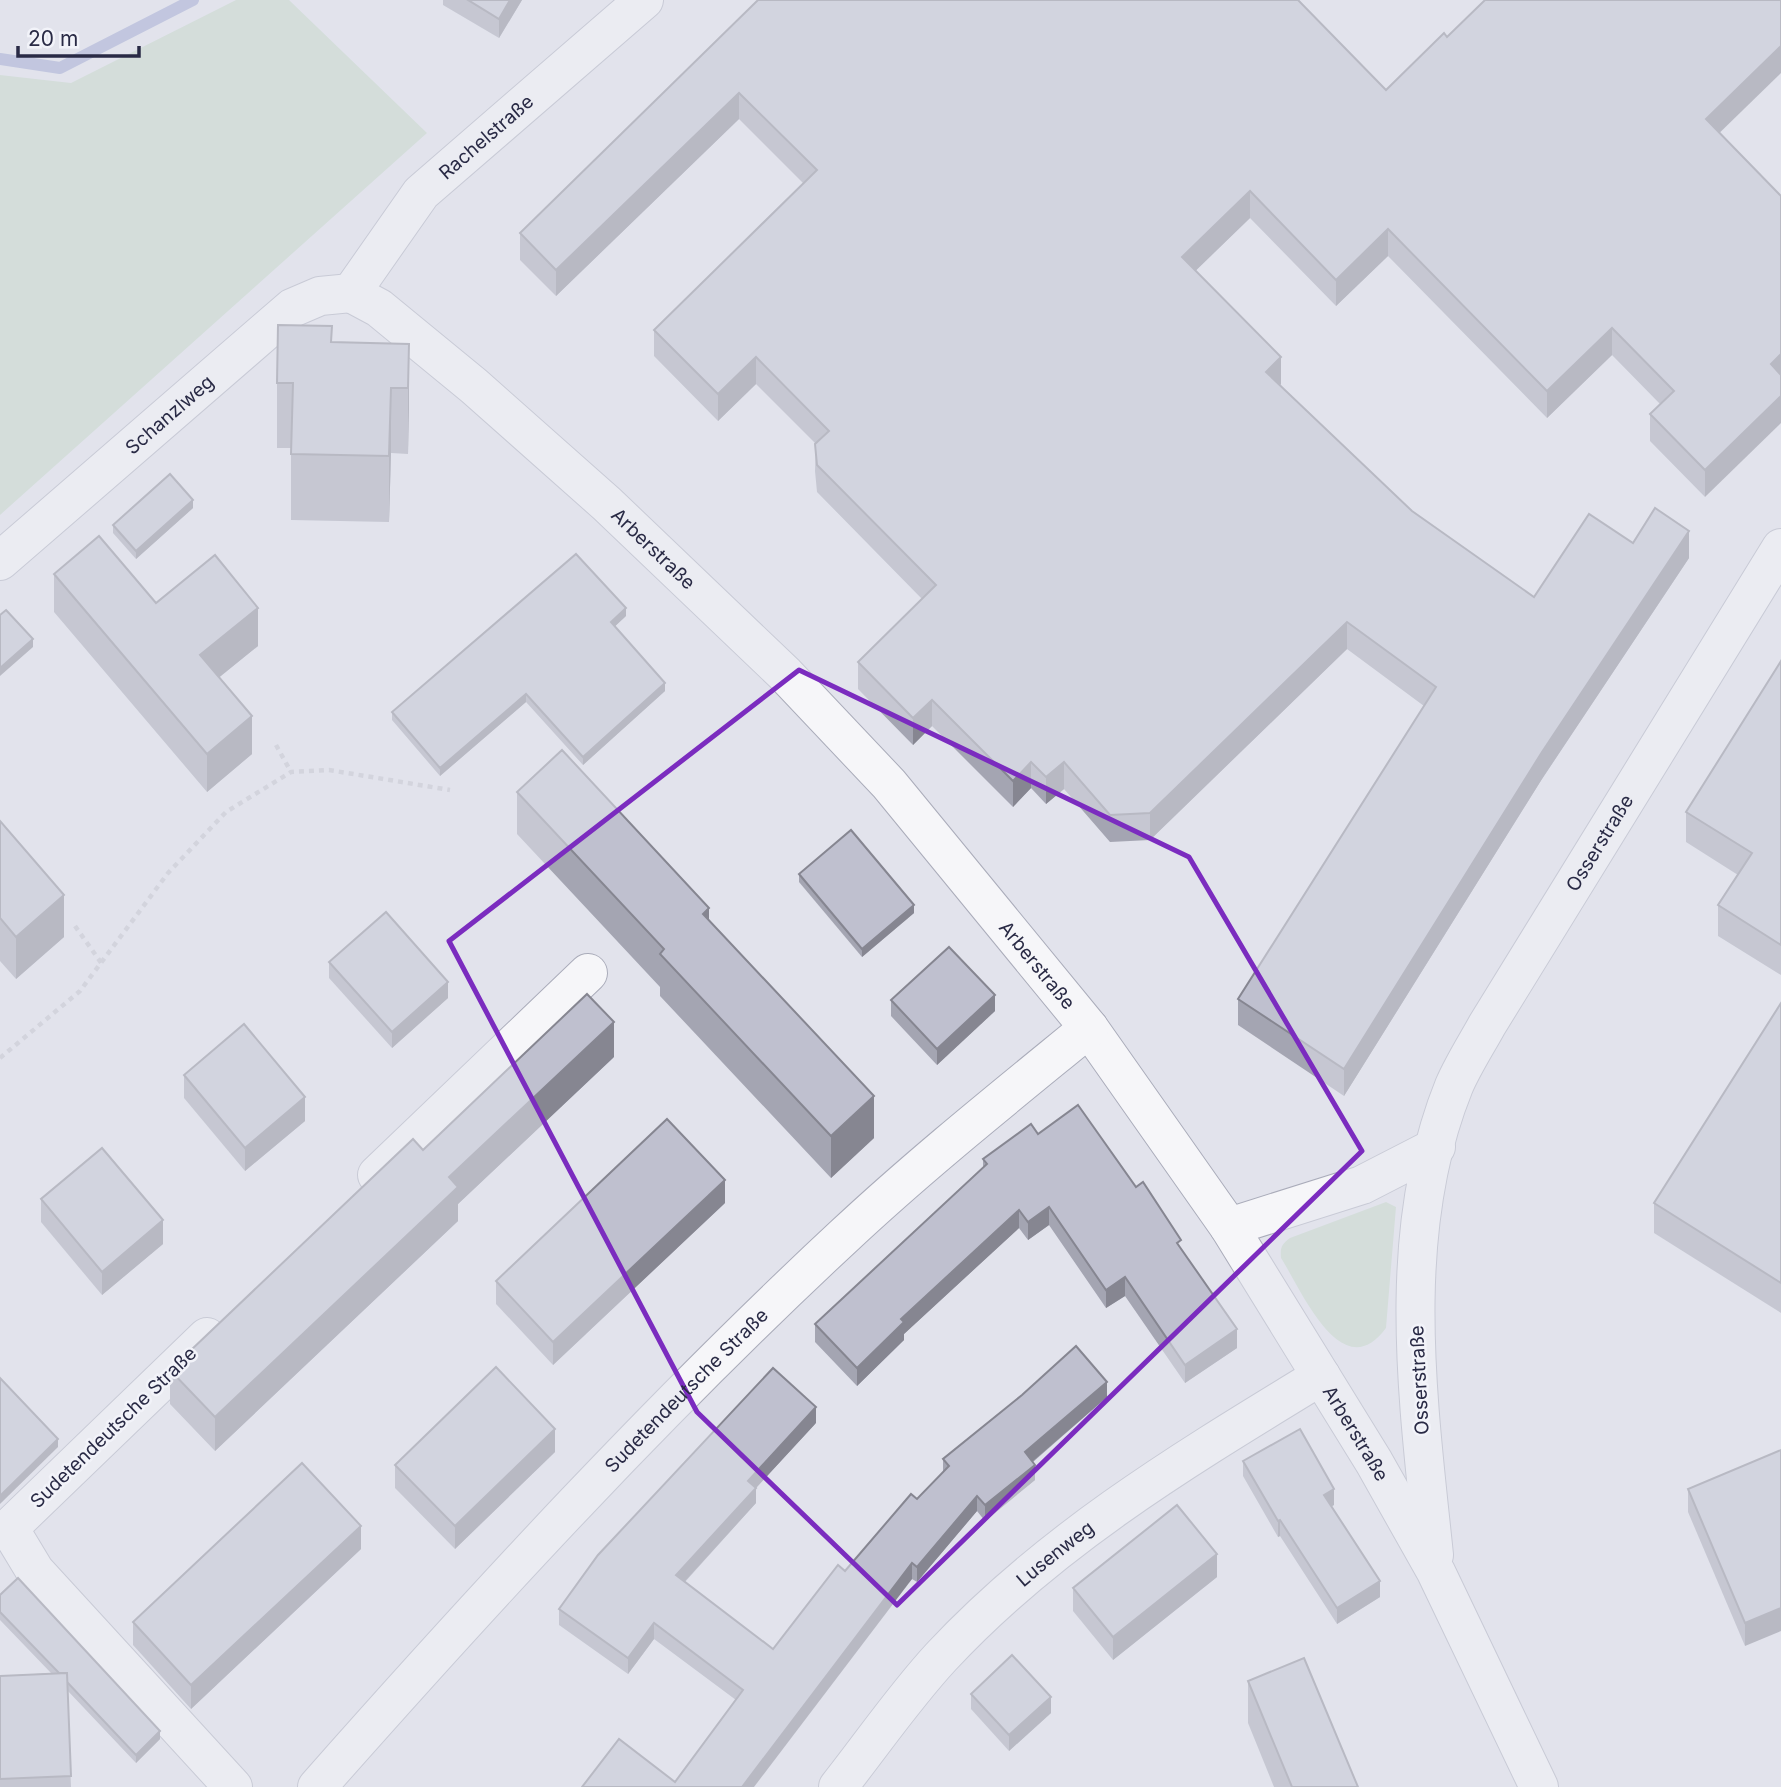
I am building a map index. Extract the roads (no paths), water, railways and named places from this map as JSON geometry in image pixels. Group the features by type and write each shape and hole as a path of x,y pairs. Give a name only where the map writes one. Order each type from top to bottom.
{"street":[{"name":"Rachelstraße","path":"351,293 421,193 644,0"},
{"name":"Schanzlweg","path":"0,561 292,309 320,296 351,293"},
{"name":"Arberstraße","path":"351,293 379,308 474,386 617,513 785,674 889,784 1090,1028 1229,1227 1321,1376 1436,1572 1539,1787"},
{"name":"Osserstraße","path":"1436,1572 1415,1377 1416,1275 1436,1147 1455,1086 1487,1025 1781,548"},
{"path":"348,1203 588,974"},
{"name":"Sudetendeutsche Straße","path":"317,1787 483,1600 594,1484 844,1236 974,1122 1090,1028"},
{"path":"1229,1227 1362,1185 1436,1147"},
{"name":"Sudetendeutsche Straße","path":"228,1317 9,1528 35,1571 233,1787"},
{"name":"Lusenweg","path":"838,1787 940,1658 1008,1592 1082,1530 1158,1475 1321,1376"}],"waterway":[{"path":"0,59 60,68 193,0"}]}
